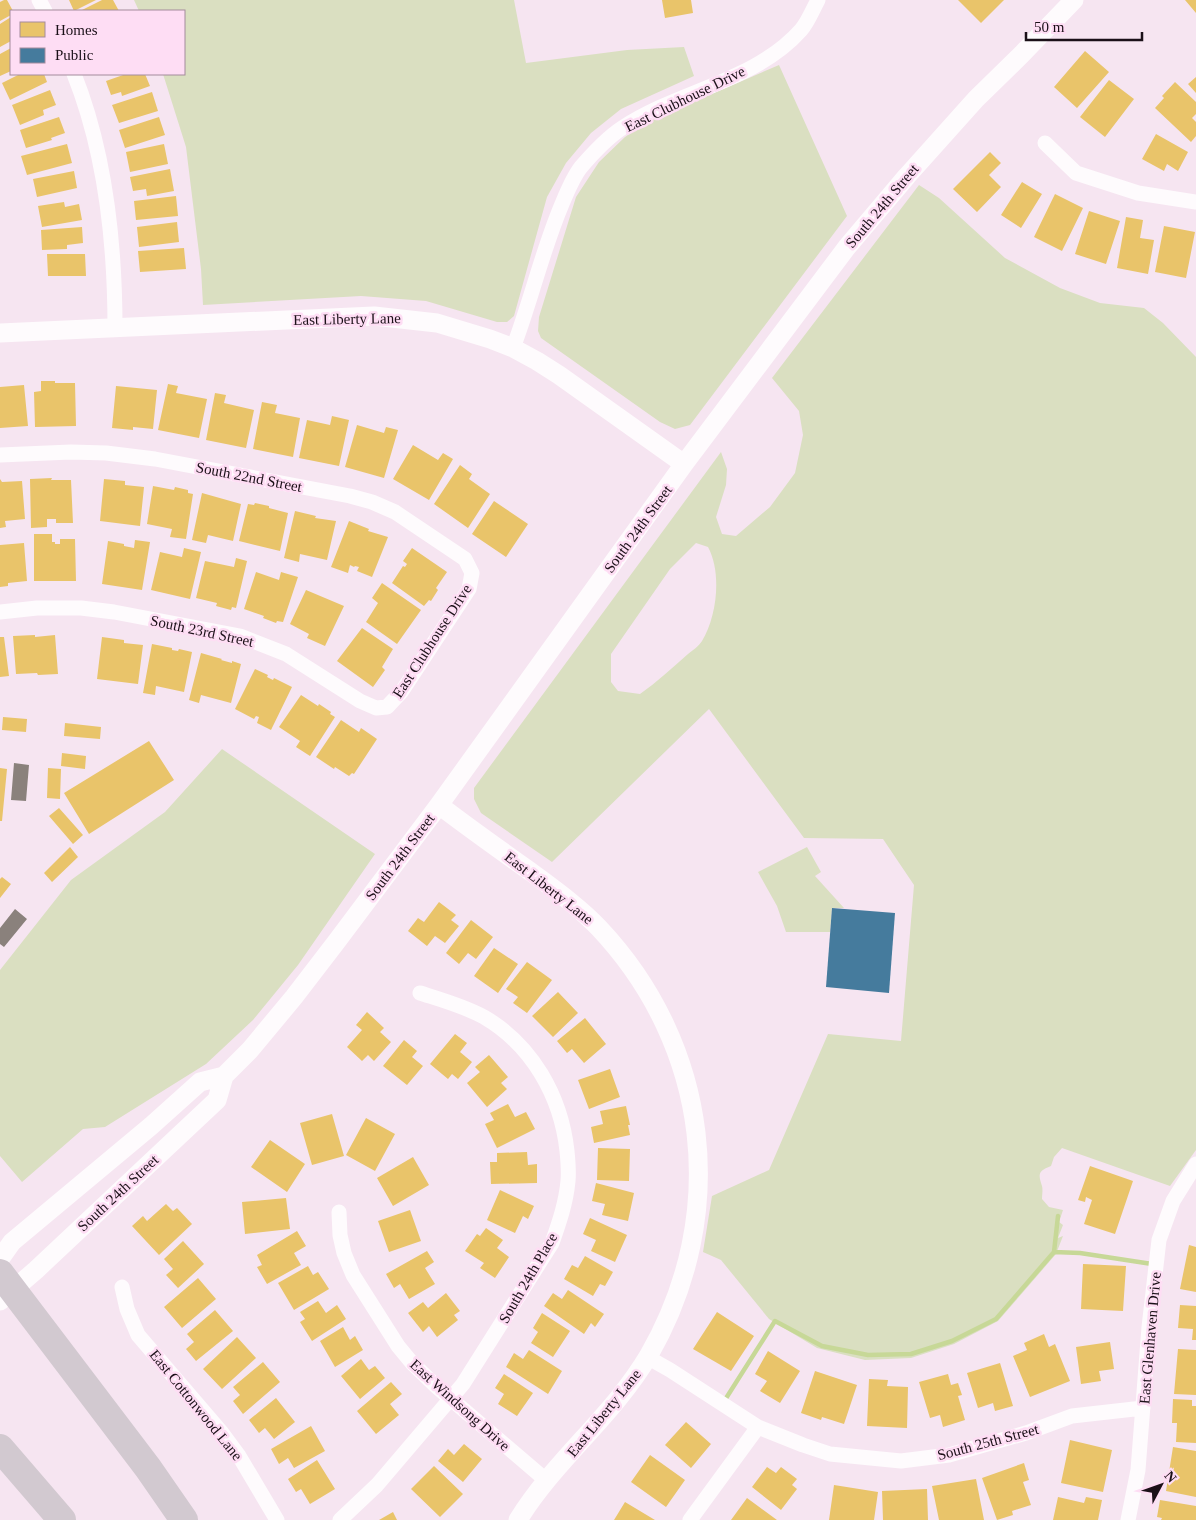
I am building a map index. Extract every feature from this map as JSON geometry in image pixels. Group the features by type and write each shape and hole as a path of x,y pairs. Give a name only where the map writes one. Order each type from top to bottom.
{"highway":[{"path":"4,1288 148,1468 184,1520"},
{"path":"0,1448 62,1520"}],"street":[{"name":"East Clubhouse Drive","path":"513,348 524,319 548,238 568,191 580,169 621,128 650,112 729,78 774,55 802,29 818,0"},
{"name":"South 24th Street","path":"4,1288 217,1100 224,1076 250,1050 294,997 439,805 684,464 848,247 976,99 1074,0"},
{"path":"74,75 94,135 103,177 114,286 115,328"},
{"path":"1045,144 1076,173 1138,193 1196,202"},
{"name":"East Liberty Lane","path":"0,333 374,316 437,323 513,348 559,375 684,464"},
{"name":"South 22nd Street","path":"0,455 71,452 155,458 350,496 372,502 395,512 466,558 472,573"},
{"name":"East Clubhouse Drive","path":"387,707 402,691 469,589 472,573"},
{"name":"South 23rd Street","path":"0,612 37,608 81,608 114,612 240,636 286,654 360,701 376,708 387,707"},
{"name":"East Liberty Lane","path":"439,805 562,895 598,927 631,965 659,1012 672,1040 687,1083 698,1144 697,1210 691,1247 673,1306 647,1358 626,1389 547,1481 518,1520"},
{"name":"South 24th Place","path":"340,1520 377,1485 463,1384 552,1243 565,1202 568,1163 565,1132 559,1110 543,1076 516,1042 485,1018 465,1008 420,993"},
{"name":"South 24th Street","path":"0,1259 12,1242 111,1160 200,1082 224,1076"},
{"name":"East Glenhaven Drive","path":"1128,1520 1138,1470 1149,1327 1159,1240 1173,1201 1196,1164"},
{"name":"East Windsong Drive","path":"339,1212 340,1235 344,1253 353,1274 398,1346 412,1364 450,1400 547,1481"},
{"name":"East Cottonwood Lane","path":"122,1287 127,1309 138,1335 211,1420 239,1456 277,1520"},
{"name":"South 25th Street","path":"647,1358 670,1370 758,1427 830,1454 901,1461 949,1455 1026,1433 1072,1416 1143,1408"},
{"path":"690,1520 758,1427"}],"green space":[{"path":"134,0 514,0 526,63 627,50 684,47 694,76 621,109 591,133 566,163 547,197 514,316 507,322 497,322 426,301 361,296 203,305 201,269 186,147 163,75 185,75 185,10 139,10"},
{"path":"779,65 847,216 690,425 675,429 660,422 541,338 538,331 539,317 576,197 599,162 625,137 647,122"},
{"path":"919,185 939,198 1005,258 1060,288 1100,303 1144,308 1163,323 1196,357 1196,1150 1170,1186 1062,1148 1054,1157 1051,1166 1040,1173 1042,1199 1049,1207 1063,1210 1059,1222 1063,1225 1058,1238 1063,1236 1056,1254 998,1321 954,1344 911,1358 865,1360 817,1348 769,1319 721,1260 703,1252 712,1196 769,1170 828,1034 901,1041 914,885 883,839 804,838 709,709 552,862 481,813 474,799 474,788 721,452 727,469 726,485 716,517 722,534 736,536 770,507 795,473 803,435 799,411 772,378","holes":["696,543 708,547 715,569 716,594 711,619 702,641 640,694 618,691 611,682 611,654 670,569"]},
{"path":"222,749 375,854 298,965 253,1020 206,1064 105,1127 83,1129 22,1182 0,1156 0,970 71,880 165,812"},
{"path":"807,847 821,872 815,876 844,908 832,908 830,932 786,932 777,906 758,872"}],"building: Homes":[{"path":"7,0 12,10 10,10 10,16 0,21 0,2"},
{"path":"69,0 96,0 76,10 74,10"},
{"path":"102,0 113,0 118,10 82,10"},
{"path":"662,0 691,0 693,13 665,18"},
{"path":"958,0 1004,0 981,23"},
{"path":"1185,0 1196,0 1196,13"},
{"path":"10,18 10,42 0,47 0,24"},
{"path":"10,49 10,71 0,76 0,54"},
{"path":"1085,51 1109,72 1077,108 1054,87"},
{"path":"18,75 44,75 47,82 10,100 2,83"},
{"path":"123,75 145,75 150,86 122,96 121,92 111,95 106,81"},
{"path":"1196,77 1196,93 1188,84"},
{"path":"1109,80 1134,99 1105,137 1080,117"},
{"path":"1175,82 1196,102 1196,114 1192,118 1196,122 1196,136 1191,142 1155,108 1164,98 1162,96"},
{"path":"50,90 56,105 43,110 44,115 20,125 12,105"},
{"path":"152,92 158,111 119,123 112,105"},
{"path":"59,117 65,133 51,138 52,140 26,148 20,130"},
{"path":"159,117 165,135 125,148 119,130"},
{"path":"1156,134 1188,152 1178,171 1167,164 1164,171 1142,159"},
{"path":"67,144 72,163 27,175 21,156"},
{"path":"164,144 168,164 130,172 126,152"},
{"path":"990,152 1001,163 989,175 1001,187 977,212 953,189"},
{"path":"170,169 174,191 147,196 146,189 133,191 130,177"},
{"path":"74,171 77,188 37,197 33,179"},
{"path":"1022,182 1042,194 1021,228 1001,215"},
{"path":"1055,194 1083,208 1062,251 1034,237"},
{"path":"176,196 178,216 136,220 134,201"},
{"path":"64,202 65,207 79,204 82,220 42,227 38,206"},
{"path":"1089,211 1120,221 1106,264 1075,254"},
{"path":"1126,217 1143,220 1140,238 1154,240 1148,274 1117,268"},
{"path":"177,222 179,242 139,247 137,227"},
{"path":"1164,226 1195,232 1186,278 1155,272"},
{"path":"82,227 83,243 67,245 67,249 42,250 41,230"},
{"path":"184,248 186,269 140,272 138,251"},
{"path":"47,254 85,254 86,276 48,276"},
{"path":"41,381 75,383 76,426 35,427 34,392 41,391"},
{"path":"168,384 178,386 176,393 207,399 199,438 158,430"},
{"path":"24,385 28,426 0,428 0,387"},
{"path":"116,386 157,390 153,429 133,427 133,430 112,428"},
{"path":"215,393 226,395 224,403 254,410 246,448 206,440"},
{"path":"262,402 277,405 275,413 300,418 293,457 253,449"},
{"path":"332,416 349,420 339,466 299,458 307,420 330,425"},
{"path":"357,425 384,433 386,427 398,430 384,478 345,467"},
{"path":"413,445 438,460 443,453 453,459 429,500 393,479"},
{"path":"460,465 472,474 469,479 490,494 468,528 434,504"},
{"path":"52,478 51,480 71,480 73,523 56,523 56,519 47,519 47,527 31,528 30,479"},
{"path":"0,479 2,482 22,481 25,519 5,521 6,527 0,528"},
{"path":"104,479 125,481 125,485 144,487 140,526 100,521"},
{"path":"153,486 174,490 175,487 188,490 188,493 193,494 186,539 170,537 172,529 147,524"},
{"path":"202,493 241,504 233,541 208,535 206,543 192,540"},
{"path":"494,501 528,524 506,557 472,534"},
{"path":"255,503 288,513 280,551 239,541 248,504 254,505"},
{"path":"295,511 316,516 315,518 336,521 327,560 300,554 299,562 284,558"},
{"path":"349,521 369,529 368,531 388,537 372,577 357,571 359,567 355,566 350,565 348,573 331,567"},
{"path":"34,534 52,534 52,542 55,542 55,544 60,544 60,539 75,539 76,581 34,581"},
{"path":"135,540 150,542 142,590 102,584 108,541 134,548"},
{"path":"24,543 27,581 8,583 8,586 0,587 0,545"},
{"path":"184,548 201,552 190,599 151,590 160,552 182,557"},
{"path":"412,548 447,572 436,588 438,590 431,601 429,600 424,606 392,583 403,566 405,567 407,564 403,561"},
{"path":"236,558 247,561 236,608 232,607 231,610 216,606 217,603 196,598 205,561 234,567"},
{"path":"256,572 279,580 281,572 298,577 283,622 277,621 276,623 263,618 264,616 244,609"},
{"path":"382,583 421,610 397,644 366,622 378,603 372,598"},
{"path":"306,590 344,606 325,646 307,638 309,634 290,624"},
{"path":"362,628 393,649 382,667 385,670 373,687 337,661"},
{"path":"35,635 35,637 55,635 58,674 16,674 13,636"},
{"path":"0,637 4,637 9,676 0,677"},
{"path":"102,637 124,640 124,643 143,645 138,684 97,679"},
{"path":"152,644 172,648 172,650 178,651 179,649 192,652 184,692 156,686 155,695 143,693"},
{"path":"201,653 241,664 231,703 201,695 199,703 189,700"},
{"path":"255,669 268,675 267,677 273,680 274,678 292,687 271,730 257,723 259,717 256,716 254,719 235,709"},
{"path":"301,695 318,706 319,704 335,717 310,756 296,747 300,741 279,727"},
{"path":"3,717 27,719 26,732 2,730"},
{"path":"341,720 359,732 361,728 377,739 354,774 352,773 349,776 316,757"},
{"path":"65,723 101,727 100,739 64,736"},
{"path":"149,741 174,780 89,834 64,793"},
{"path":"62,753 86,756 85,769 61,766"},
{"path":"0,768 7,769 2,821 0,821"},
{"path":"48,768 61,769 60,799 47,798"},
{"path":"59,808 83,835 73,844 49,816"},
{"path":"70,847 78,857 52,882 44,873"},
{"path":"2,877 11,884 0,898 0,879"},
{"path":"439,902 456,915 451,920 459,926 445,943 435,936 427,946 408,931 418,918 424,922"},
{"path":"471,920 493,937 476,959 468,953 459,964 446,953"},
{"path":"494,948 518,964 498,993 474,976"},
{"path":"527,962 552,980 527,1013 513,1003 518,997 506,989"},
{"path":"558,992 578,1013 553,1037 532,1016"},
{"path":"367,1012 384,1028 380,1032 391,1042 374,1061 368,1055 362,1061 347,1047 362,1030 356,1025"},
{"path":"585,1018 606,1044 584,1063 572,1049 567,1053 557,1041"},
{"path":"455,1034 467,1043 460,1052 472,1062 458,1079 452,1074 448,1079 430,1064"},
{"path":"404,1040 417,1051 412,1057 423,1066 407,1085 383,1066"},
{"path":"489,1055 508,1077 501,1083 507,1089 487,1107 467,1083 480,1072 475,1067"},
{"path":"610,1069 620,1097 589,1109 578,1080"},
{"path":"508,1104 515,1117 526,1112 535,1129 497,1148 485,1124 494,1120 490,1113"},
{"path":"626,1106 630,1135 594,1143 591,1127 603,1124 600,1111"},
{"path":"332,1114 344,1156 312,1165 300,1123"},
{"path":"366,1118 395,1134 375,1171 346,1155"},
{"path":"270,1140 305,1164 287,1192 251,1167"},
{"path":"598,1148 630,1149 629,1181 597,1180"},
{"path":"527,1152 528,1165 537,1164 537,1183 491,1184 490,1162 497,1162 497,1153"},
{"path":"413,1157 429,1185 393,1206 377,1178"},
{"path":"1090,1166 1133,1181 1115,1234 1084,1224 1092,1200 1086,1197 1085,1202 1078,1200"},
{"path":"596,1183 634,1193 628,1221 602,1215 605,1204 592,1201"},
{"path":"500,1190 534,1206 528,1219 523,1216 515,1233 487,1220"},
{"path":"286,1198 290,1229 245,1234 242,1202"},
{"path":"166,1204 173,1211 177,1208 192,1224 159,1255 132,1226 143,1216 147,1221"},
{"path":"410,1210 421,1241 389,1252 378,1221"},
{"path":"590,1218 627,1235 615,1262 591,1251 596,1240 583,1234"},
{"path":"486,1228 503,1240 497,1248 509,1257 495,1278 480,1268 484,1263 465,1251 477,1234 480,1236"},
{"path":"297,1231 306,1246 294,1253 301,1265 267,1284 257,1267 262,1265 257,1255"},
{"path":"183,1241 204,1264 178,1288 166,1275 173,1269 164,1259"},
{"path":"1189,1245 1196,1247 1196,1292 1180,1289"},
{"path":"427,1251 434,1262 425,1268 435,1284 409,1299 400,1284 394,1288 386,1274"},
{"path":"585,1256 613,1272 605,1286 600,1284 593,1296 564,1279 572,1265 578,1268"},
{"path":"1083,1264 1126,1266 1123,1311 1081,1309"},
{"path":"308,1266 313,1275 318,1272 329,1289 294,1310 278,1283"},
{"path":"198,1278 216,1299 182,1328 164,1307"},
{"path":"568,1290 604,1314 595,1327 591,1323 584,1334 544,1306 553,1293 562,1299"},
{"path":"446,1293 460,1311 454,1315 458,1320 437,1337 429,1326 423,1332 408,1313 423,1302 428,1308"},
{"path":"318,1301 326,1313 337,1305 346,1319 312,1341 300,1322 305,1319 300,1312"},
{"path":"1180,1305 1196,1306 1196,1340 1192,1340 1193,1329 1178,1328"},
{"path":"215,1310 233,1331 196,1361 186,1349 194,1342 187,1334"},
{"path":"717,1312 754,1336 731,1371 693,1349"},
{"path":"542,1313 570,1331 553,1357 531,1343 538,1332 533,1328"},
{"path":"343,1327 350,1340 355,1336 363,1350 335,1367 320,1341"},
{"path":"1044,1334 1049,1347 1055,1344 1070,1381 1030,1397 1013,1356 1027,1350 1024,1343"},
{"path":"237,1337 256,1358 222,1389 203,1369"},
{"path":"1110,1342 1114,1369 1099,1371 1101,1381 1081,1384 1076,1347"},
{"path":"1178,1349 1196,1350 1196,1395 1174,1394"},
{"path":"529,1350 562,1371 548,1394 506,1367 514,1353 523,1359"},
{"path":"768,1351 800,1371 780,1403 760,1391 767,1381 755,1374"},
{"path":"361,1359 369,1370 375,1366 385,1378 360,1399 341,1376"},
{"path":"263,1362 280,1382 243,1414 233,1401 240,1395 233,1387"},
{"path":"1000,1363 1013,1406 995,1411 993,1403 978,1408 967,1373"},
{"path":"815,1371 857,1385 844,1424 822,1417 821,1420 801,1413"},
{"path":"504,1374 533,1393 517,1416 498,1404 504,1394 495,1388"},
{"path":"948,1374 951,1385 958,1383 962,1395 958,1396 965,1420 943,1427 940,1415 930,1418 919,1382"},
{"path":"869,1379 888,1380 887,1386 908,1387 907,1428 867,1426"},
{"path":"391,1382 402,1394 390,1404 399,1415 376,1434 357,1411"},
{"path":"276,1398 295,1422 274,1439 265,1428 259,1433 249,1420"},
{"path":"1173,1399 1192,1400 1192,1406 1196,1406 1196,1443 1176,1442 1177,1423 1172,1423"},
{"path":"686,1422 711,1444 691,1468 665,1445"},
{"path":"311,1426 325,1451 294,1468 288,1458 279,1464 271,1449"},
{"path":"1070,1440 1112,1450 1103,1492 1061,1483"},
{"path":"464,1444 482,1459 463,1482 438,1461 448,1449 454,1455"},
{"path":"1173,1447 1196,1451 1196,1497 1166,1491"},
{"path":"650,1455 685,1480 666,1507 631,1482"},
{"path":"317,1460 335,1489 310,1504 301,1489 296,1492 288,1479"},
{"path":"1024,1463 1029,1480 1023,1482 1031,1505 1012,1511 1013,1515 997,1520 982,1478"},
{"path":"434,1466 463,1494 440,1517 411,1489"},
{"path":"767,1467 776,1473 781,1467 797,1479 792,1485 797,1489 781,1510 752,1487"},
{"path":"976,1479 984,1520 939,1520 932,1486"},
{"path":"834,1485 878,1492 874,1520 829,1520"},
{"path":"927,1489 928,1520 883,1520 882,1491"},
{"path":"1058,1497 1084,1503 1086,1497 1102,1500 1098,1520 1053,1520"},
{"path":"747,1498 777,1520 731,1520"},
{"path":"1160,1500 1196,1506 1196,1520 1161,1520 1162,1518 1157,1517"},
{"path":"625,1502 655,1520 614,1520"},
{"path":"393,1512 397,1520 379,1520"}],"building: Public":[{"path":"832,908 895,913 889,993 826,987"}],"building: Industry":[{"path":"14,763 29,765 26,801 11,800"},
{"path":"15,909 27,919 4,947 0,944 0,928"}],"waterway":[{"path":"1054,1252 1058,1216"},
{"path":"723,1403 775,1321 822,1346 868,1355 911,1354 952,1341 996,1319 1054,1252 1080,1253 1152,1264"}]}
